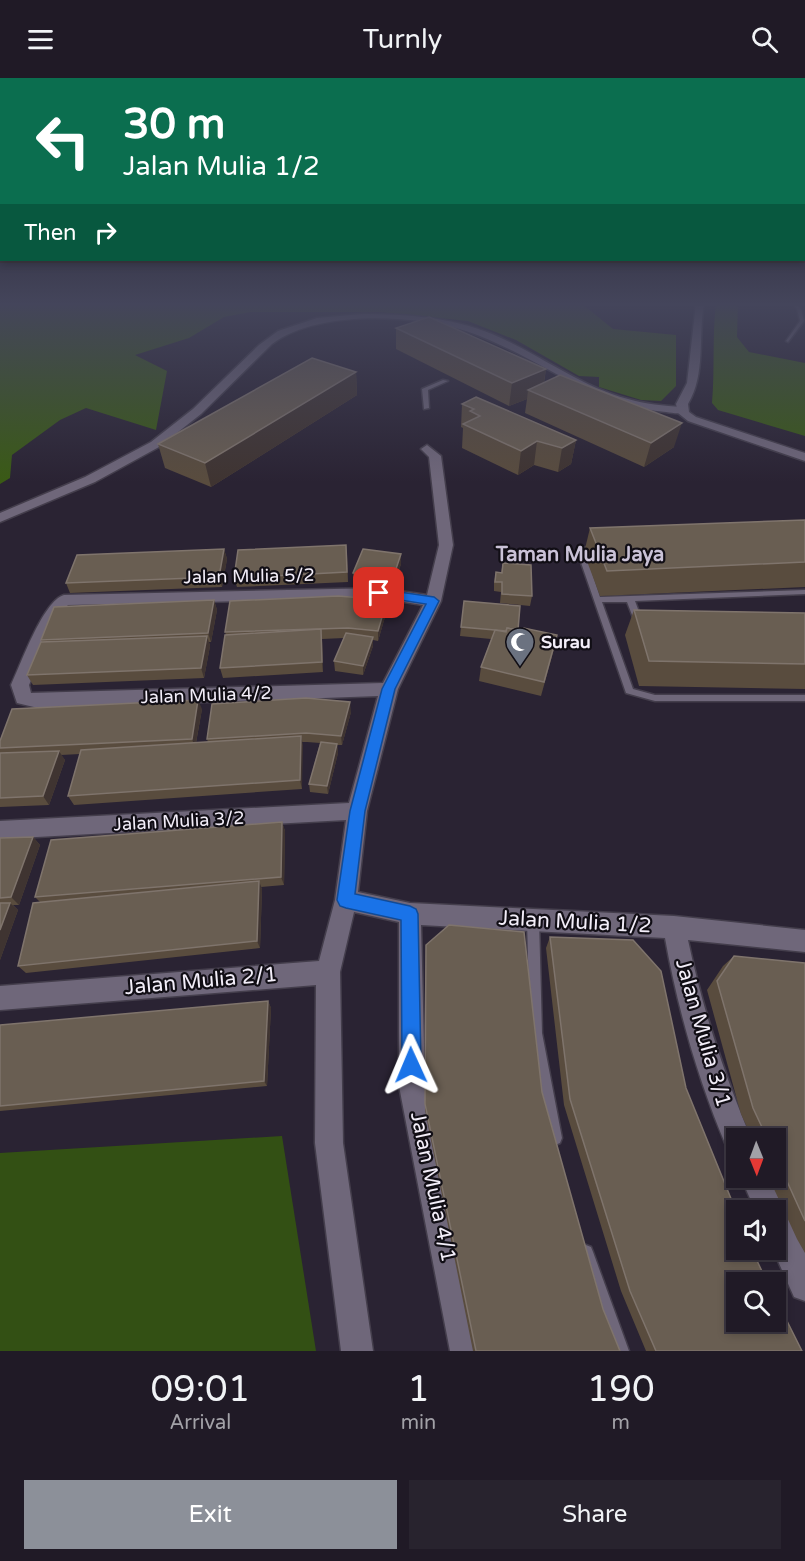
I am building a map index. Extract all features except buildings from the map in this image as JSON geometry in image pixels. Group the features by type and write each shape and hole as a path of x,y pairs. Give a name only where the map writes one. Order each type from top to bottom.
{"street":[{"path":"0,518 33,505 145,451 176,429 247,362"},
{"path":"541,362 609,397 657,409 682,410 692,419 805,457"},
{"path":"695,404 697,362"},
{"path":"682,410 682,404 695,404 726,423 805,447"},
{"path":"357,1351 329,1143 328,972 346,900 357,811 388,689 434,601 446,545 435,456 428,449"},
{"name":"Jalan Mulia 5/2","path":"23,698 20,686 54,610 64,600 379,593 434,601"},
{"name":"Jalan Mulia 4/2","path":"23,698 38,701 388,689"},
{"name":"Jalan Mulia 3/2","path":"0,830 357,811"},
{"name":"Jalan Mulia 1/2","path":"346,900 410,914 674,927 805,941"},
{"name":"Jalan Mulia 4/1","path":"410,914 412,1086 466,1351"},
{"name":"Jalan Mulia 3/1","path":"674,927 687,997 702,1046 733,1128"},
{"name":"Jalan Mulia 2/1","path":"0,998 328,972"},
{"path":"786,1244 805,1286"}],"lane":[{"path":"426,408 425,389 445,381"},
{"path":"601,547 591,547 582,551 582,558 629,691 655,698 805,698"},
{"path":"597,600 805,591"},
{"path":"630,599 640,625 645,626"},
{"path":"533,920 536,1033 558,1149"},
{"path":"580,1234 621,1351"}],"green space":[{"path":"0,362 150,362 167,371 156,430 86,408 60,420 12,455 10,478 0,484"},
{"path":"555,362 676,362 676,386 661,401 641,400 599,387 599,377 579,376"},
{"path":"713,362 805,363 805,436 718,410 712,403"},
{"path":"282,1136 316,1351 0,1351 0,1153"}],"place":[{"name":"Surau","path":"520,668"}],"district":[{"name":"Taman Mulia Jaya","path":"580,555"}],"route":[{"path":"379,593 434,601 388,689 357,811 346,900 410,914 411,1065"}]}
